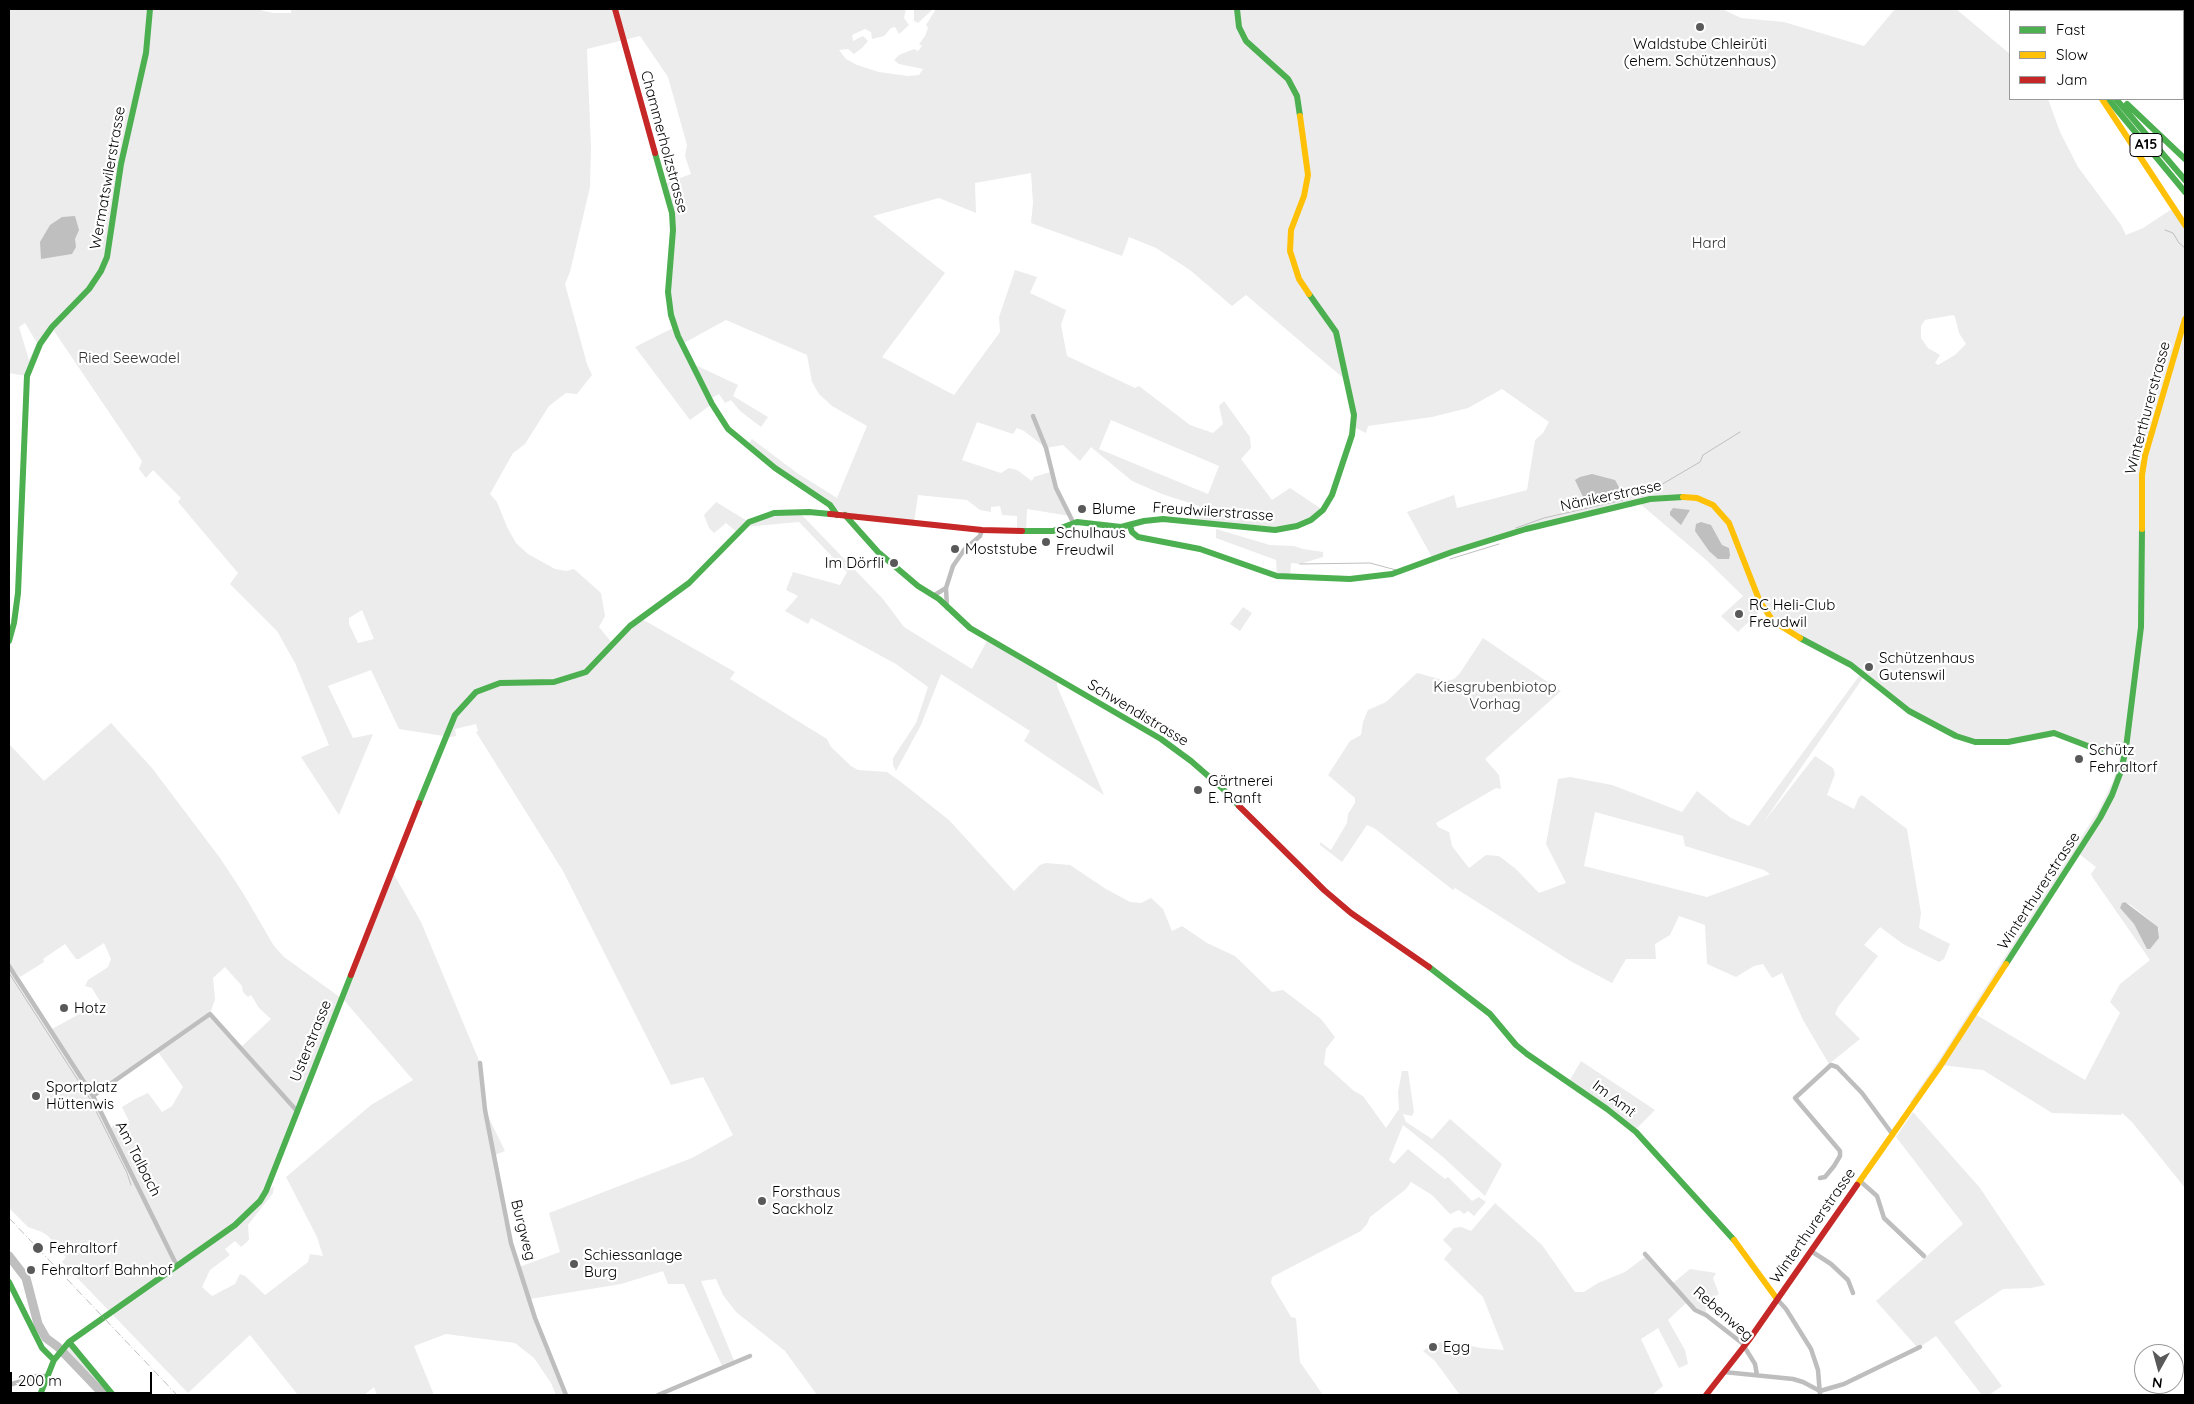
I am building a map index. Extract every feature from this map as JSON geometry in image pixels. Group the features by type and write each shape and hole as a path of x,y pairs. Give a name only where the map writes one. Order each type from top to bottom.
{"main road":[{"name":"Wermatswilerstrasse","path":"9,641 14,623 18,593 28,376 35,352 45,336 86,293 104,264 111,243 124,148 146,53 150,9"},
{"name":"Chammerholzstrasse","path":"615,9 672,213 673,230 668,292 671,314 682,344 712,404 728,429 775,468 830,504 837,515"},
{"name":"Freudwilerstrasse","path":"554,682 578,676 596,664 624,632 690,584 749,522 766,515 788,512 845,515 982,530 1048,532 1073,522 1121,527 1130,526 1144,520 1163,519 1275,530 1296,526 1318,515 1328,502 1352,435 1354,415 1340,343 1331,324 1299,279 1290,251 1291,230 1304,196 1308,175 1297,96 1288,79 1246,41 1239,27 1237,9"},
{"path":"2103,100 2185,225"},
{"name":"A15","path":"2109,100 2185,192"},
{"name":"A15","path":"2117,100 2185,180"},
{"path":"2122,100 2185,160"},
{"name":"Winterthurerstrasse","path":"1706,1395 1745,1348 1777,1299 1951,1051 2100,818 2115,790 2126,752 2142,610 2141,495 2145,456 2185,319"},
{"name":"Nänikerstrasse","path":"1130,526 1132,532 1138,537 1207,551 1277,576 1350,579 1392,574 1452,552 1526,529 1644,500 1671,496 1697,498 1713,505 1726,518 1735,535 1760,602 1773,621 1786,631 1846,661 1909,711 1956,736 1974,742 2008,742 2054,733 2093,748 2126,752"},
{"name":"Schwendistrasse","path":"845,515 878,552 970,628 1176,750 1211,778 1324,890 1351,912 1406,950"},
{"name":"Usterstrasse","path":"40,1395 54,1360 70,1342 102,1317 235,1225 260,1201 455,716 470,696 491,685 509,682 554,682"},
{"name":"Im Amt","path":"1406,950 1490,1014 1527,1054 1636,1132 1731,1236 1748,1262 1777,1299"},
{"path":"9,1282 42,1348 54,1360"},
{"path":"70,1342 113,1395"}],"street":[{"path":"1033,416 1046,448 1056,488 1073,522"},
{"path":"948,608 946,588 956,560 978,538 982,530"},
{"path":"933,596 946,588"},
{"name":"Am Talbach","path":"9,966 93,1096 177,1266"},
{"path":"93,1096 210,1014 297,1111"},
{"name":"Burgweg","path":"480,1064 485,1110 511,1243 535,1318 566,1395"},
{"path":"1820,1178 1825,1177 1834,1166 1840,1156 1840,1151 1795,1098 1829,1067 1833,1065 1838,1067 1862,1093 1893,1136"},
{"path":"1860,1181 1878,1196 1884,1218 1924,1256"},
{"path":"1811,1251 1831,1264 1848,1280 1853,1293"},
{"name":"Rebenweg","path":"1646,1254 1695,1310 1716,1322 1745,1348 1755,1364 1757,1375"},
{"path":"1777,1299 1786,1309 1811,1349 1818,1370 1820,1393"},
{"path":"1820,1393 1844,1384 1920,1347"},
{"path":"658,1395 750,1356"},
{"path":"1724,1372 1800,1381 1820,1393"},
{"path":"9,1385 37,1376 47,1376"}],"green space":[{"path":"9,9 256,9 273,13 291,13 291,9 906,9 904,18 909,25 899,34 895,27 891,28 884,36 872,39 871,32 865,29 852,35 853,41 863,36 868,41 862,48 854,54 848,49 839,50 846,59 857,65 879,72 908,76 919,75 923,69 899,64 894,60 899,55 914,49 918,51 922,46 919,44 928,28 926,25 936,9 1722,9 1741,18 1784,22 1864,46 1895,9 1956,9 2009,53 2009,100 2048,100 2060,132 2078,167 2121,225 2126,235 2143,228 2172,209 2185,228 2185,1188 2132,1122 2122,1113 2121,1115 2052,1113 1983,1070 1941,1065 1913,1107 1910,1102 1939,1060 2100,808 2113,781 2121,752 2103,750 2061,735 2017,741 1975,742 1909,711 1865,675 1763,823 1815,756 1833,768 1835,774 1827,795 1854,809 1859,797 1862,795 1907,829 1921,913 1919,928 1950,944 1944,959 1939,962 1903,944 1880,927 1864,945 1878,956 1838,1007 1835,1014 1860,1039 1829,1064 1803,1020 1782,973 1772,978 1763,964 1754,966 1736,977 1707,964 1705,925 1679,916 1670,935 1655,944 1656,959 1626,959 1612,983 1572,962 1455,888 1453,890 1374,828 1367,825 1342,862 1320,845 1320,842 1331,850 1347,823 1348,814 1355,803 1355,798 1328,775 1350,741 1361,735 1363,722 1368,710 1386,702 1417,673 1447,681 1454,679 1483,638 1561,691 1485,759 1499,775 1501,789 1496,788 1436,823 1438,827 1449,832 1452,846 1469,868 1486,855 1499,856 1516,869 1539,893 1566,883 1546,844 1558,779 1570,777 1612,785 1682,812 1697,791 1731,818 1749,826 1862,672 1792,634 1763,608 1738,632 1721,616 1743,596 1705,559 1638,502 1574,517 1433,559 1407,512 1454,495 1457,508 1527,490 1535,440 1543,433 1549,422 1502,389 1468,408 1432,417 1368,426 1366,433 1354,427 1348,382 1246,295 1232,306 1190,270 1156,248 1129,237 1122,256 1031,223 1033,203 1031,173 975,183 976,213 939,198 873,216 945,273 882,357 954,395 1000,332 999,317 1015,270 1037,277 1030,293 1066,310 1061,325 1067,356 1135,388 1139,386 1190,425 1213,433 1223,424 1219,406 1224,401 1250,437 1251,448 1241,459 1272,500 1290,488 1323,510 1318,515 1287,529 1195,522 1199,506 1162,494 1132,481 1091,447 1080,461 1063,445 1046,448 1024,431 1017,428 1013,434 977,422 962,460 1001,473 1009,468 1017,470 1032,481 1034,477 1050,472 1070,516 1027,509 1026,532 1017,532 1017,516 1002,515 1000,506 991,507 991,512 980,510 967,500 918,495 914,523 846,514 834,508 747,446 752,439 797,473 837,498 867,426 832,406 819,394 812,382 807,355 726,320 682,344 691,363 738,385 733,396 768,417 761,427 740,411 731,400 725,403 719,394 710,399 712,404 690,420 635,347 675,327 670,304 673,230 664,184 691,174 685,156 687,145 668,77 640,36 587,49 591,148 590,187 570,272 565,284 587,364 592,375 577,394 566,393 549,406 525,444 513,453 490,494 497,502 516,543 528,554 555,569 566,571 574,569 601,593 605,616 599,627 612,643 640,618 735,672 730,679 827,739 831,747 851,766 858,770 887,772 901,782 949,820 1014,891 1040,865 1046,863 1070,865 1106,889 1130,902 1141,903 1151,898 1163,909 1172,931 1182,926 1207,943 1235,956 1272,992 1283,990 1321,1019 1335,1037 1326,1049 1324,1064 1354,1091 1363,1096 1386,1128 1399,1109 1398,1092 1402,1071 1408,1071 1414,1112 1412,1116 1403,1114 1406,1122 1432,1139 1450,1119 1502,1164 1485,1196 1443,1157 1403,1125 1389,1160 1394,1164 1408,1149 1445,1179 1448,1177 1472,1201 1479,1197 1486,1202 1474,1216 1468,1211 1464,1214 1459,1210 1450,1214 1432,1195 1411,1182 1406,1189 1370,1217 1361,1231 1272,1277 1271,1283 1291,1317 1296,1318 1300,1362 1323,1395 817,1395 785,1351 736,1312 723,1295 716,1279 701,1281 735,1363 723,1368 684,1284 668,1284 663,1271 621,1284 530,1299 566,1395 556,1395 551,1383 534,1358 515,1343 446,1334 414,1346 434,1395 377,1395 374,1387 364,1395 298,1395 250,1335 188,1393 62,1262 66,1257 48,1236 28,1227 9,1208 9,744 44,781 111,723 152,768 220,858 274,946 284,957 341,998 392,871 421,922 480,1063 485,1110 505,1151 493,1156 508,1229 519,1267 560,1252 549,1213 692,1158 733,1135 703,1077 671,1085 563,871 476,732 478,731 476,724 455,729 456,736 450,737 399,729 371,670 328,686 353,738 373,734 339,815 301,757 329,745 295,663 277,631 230,584 238,573 178,502 181,498 153,470 146,478 139,469 142,461 52,328 27,376 9,373","holes":["1953,315 1959,333 1966,344 1955,355 1938,365 1935,363 1940,355 1928,348 1921,338 1921,326 1925,320","25,323 37,343 29,360 19,327","1111,420 1219,466 1208,494 1099,449","362,610 374,639 358,643 349,624 349,618","1595,812 1683,836 1685,846 1764,870 1770,874 1707,897 1584,866","2078,853 2096,867 2091,874 2093,878 2150,960 2120,984 2110,1002 2120,1013 2085,1080 1975,1014","2123,902 2131,905 2159,928 2159,938 2149,949 2134,924 2120,908","104,943 111,959 108,967 88,980 85,986 92,988 101,1003 93,1010 89,1009 89,1006 83,1012 50,1030 11,966 20,977 44,962 43,959 65,944 76,959","225,967 242,986 243,992 248,997 251,995 259,1008 271,1019 240,1048 210,1014 215,999 213,978","342,998 413,1080 371,1105 286,1177 317,1237 323,1256 310,1254 308,1262 265,1295 245,1276 240,1274 235,1284 212,1296 202,1287 210,1270 230,1255 225,1249 235,1241 241,1247 249,1240 248,1225 273,1193 274,1186 267,1191","158,1052 183,1087 172,1106 162,1112 148,1093 122,1107 129,1121 118,1127 113,1125 110,1130 93,1096"]},
{"path":"914,9 933,9 918,23 914,21"},
{"path":"716,502 749,522 758,518 798,511 883,599 904,627 972,669 988,639 1057,679 1057,686 1104,795 1024,741 1030,731 941,674 921,725 896,771 893,765 893,758 916,723 928,687 896,664 811,618 808,624 785,611 798,596 786,590 793,572 840,585 847,572 799,522 744,527 738,533 726,523 714,533 709,528 704,515"},
{"path":"1216,529 1270,545 1294,546 1323,552 1323,557 1300,564 1291,563 1290,578 1277,576 1276,560 1216,538"},
{"path":"1243,607 1252,613 1240,631 1230,624"},
{"path":"1581,1061 1655,1110 1636,1129 1570,1080"},
{"path":"1913,1112 1980,1188 2045,1285 2031,1288 2003,1289 1954,1322 2002,1386 1989,1395 1982,1395 1936,1336 1920,1347 1916,1346 1876,1301 1963,1224 1896,1137"},
{"path":"1495,1203 1542,1245 1575,1292 1584,1292 1598,1283 1625,1272 1645,1257 1673,1283 1690,1269 1716,1273 1713,1278 1719,1294 1706,1303 1706,1313 1686,1303 1668,1320 1685,1350 1688,1364 1679,1368 1658,1328 1641,1339 1663,1386 1652,1395 1460,1395 1435,1361 1423,1351 1433,1344 1447,1341 1481,1348 1504,1350 1483,1297 1444,1259 1452,1249 1443,1240 1454,1228 1461,1227 1471,1231"},
{"path":"69,1342 113,1395 98,1395 88,1385 90,1381 60,1352"}],"shaded area":[{"path":"75,216 79,230 75,239 76,247 72,254 41,259 40,242 50,225 62,217"},
{"path":"1592,474 1615,480 1619,487 1619,494 1588,501 1584,499 1575,480"},
{"path":"1673,508 1690,510 1681,525 1670,515"},
{"path":"1701,522 1711,525 1722,545 1729,548 1729,559 1718,559 1709,551 1695,531 1696,524"},
{"path":"2125,902 2158,927 2159,938 2150,949 2147,949 2134,924 2120,908 2122,903"}],"waterway":[{"path":"2165,230 2173,233 2179,243 2185,248"},
{"path":"1642,496 1700,462 1703,455 1740,432"},
{"path":"1516,528 1544,518 1623,500"},
{"path":"1450,559 1499,544"},
{"path":"1300,564 1370,563 1396,570"},
{"path":"9,973 90,1099 127,1173 131,1185"},
{"path":"9,1256 26,1278 38,1324 46,1338 58,1347 104,1395"}],"railway":[{"path":"9,1218 177,1395"}],"traffic: fast":[{"path":"9,641 14,623 18,593 27,376 40,344 52,327 89,289 101,271 107,257 121,164 146,53 150,9"},
{"path":"1237,9 1239,27 1246,41 1288,79 1297,96 1300,116"},
{"path":"2109,100 2185,192"},
{"path":"2117,100 2185,180"},
{"path":"2127,104 2185,159"},
{"path":"655,153 672,213 673,230 668,292 671,315 678,336 712,404 728,429 775,468 830,505 837,515"},
{"path":"1022,531 1053,531 1077,522 1121,527 1144,521 1163,519 1275,530 1297,526 1311,520 1323,510 1332,495 1352,435 1354,415 1336,332 1309,294"},
{"path":"1130,526 1132,532 1138,537 1200,549 1277,576 1350,579 1392,574 1452,552 1526,529 1650,499 1683,497"},
{"path":"419,803 455,715 476,692 500,683 554,682 586,672 630,626 689,583 749,522 774,513 809,512 830,514"},
{"path":"845,515 878,552 918,586 939,599 970,628 1161,739 1191,761 1222,788 1239,806"},
{"path":"2006,964 2100,818 2112,795 2121,771 2126,748 2141,627 2142,529"},
{"path":"1800,638 1851,665 1909,711 1956,736 1975,742 2008,742 2054,733 2093,748 2125,752"},
{"path":"1429,967 1490,1014 1516,1045 1527,1054 1607,1109 1636,1132 1734,1240"},
{"path":"40,1395 54,1360 69,1342 235,1225 260,1201 266,1191 351,975"},
{"path":"9,1282 42,1348 54,1360"},
{"path":"69,1342 113,1395"}],"traffic: slow":[{"path":"2103,100 2185,225"},
{"path":"1300,116 1308,175 1304,196 1291,230 1290,251 1299,279 1309,294"},
{"path":"2142,529 2142,475 2145,456 2185,319"},
{"path":"1683,497 1697,498 1713,505 1729,523 1760,602 1773,621 1800,638"},
{"path":"1857,1185 1941,1065 2006,964"},
{"path":"1734,1240 1777,1299"}],"traffic: jam":[{"path":"615,9 655,153"},
{"path":"830,514 982,530 1022,531"},
{"path":"351,975 419,803"},
{"path":"1239,806 1324,890 1351,913 1429,967"},
{"path":"1706,1395 1749,1340 1857,1185"}],"place":[{"name":"Waldstube Chleirüti (ehem. Schützenhaus)","path":"1700,27"},
{"name":"Blume","path":"1082,509"},
{"name":"Schulhaus Freudwil","path":"1046,542"},
{"name":"Moststube","path":"955,549"},
{"name":"Im Dörfli","path":"894,563"},
{"name":"RC Heli-Club Freudwil","path":"1739,614"},
{"name":"Schützenhaus Gutenswil","path":"1869,667"},
{"name":"Schütz Fehraltorf","path":"2079,759"},
{"name":"Gärtnerei E. Ranft","path":"1198,790"},
{"name":"Hotz","path":"64,1008"},
{"name":"Sportplatz Hüttenwis","path":"36,1096"},
{"name":"Forsthaus Sackholz","path":"762,1201"},
{"name":"Fehraltorf","path":"38,1248"},
{"name":"Schiessanlage Burg","path":"574,1264"},
{"name":"Fehraltorf Bahnhof","path":"31,1270"},
{"name":"Egg","path":"1433,1347"}],"park label":[{"name":"Hard","path":"1709,243"},
{"name":"Ried Seewadel","path":"129,358"},
{"name":"Kiesgrubenbiotop Vorhag","path":"1495,696"}]}
